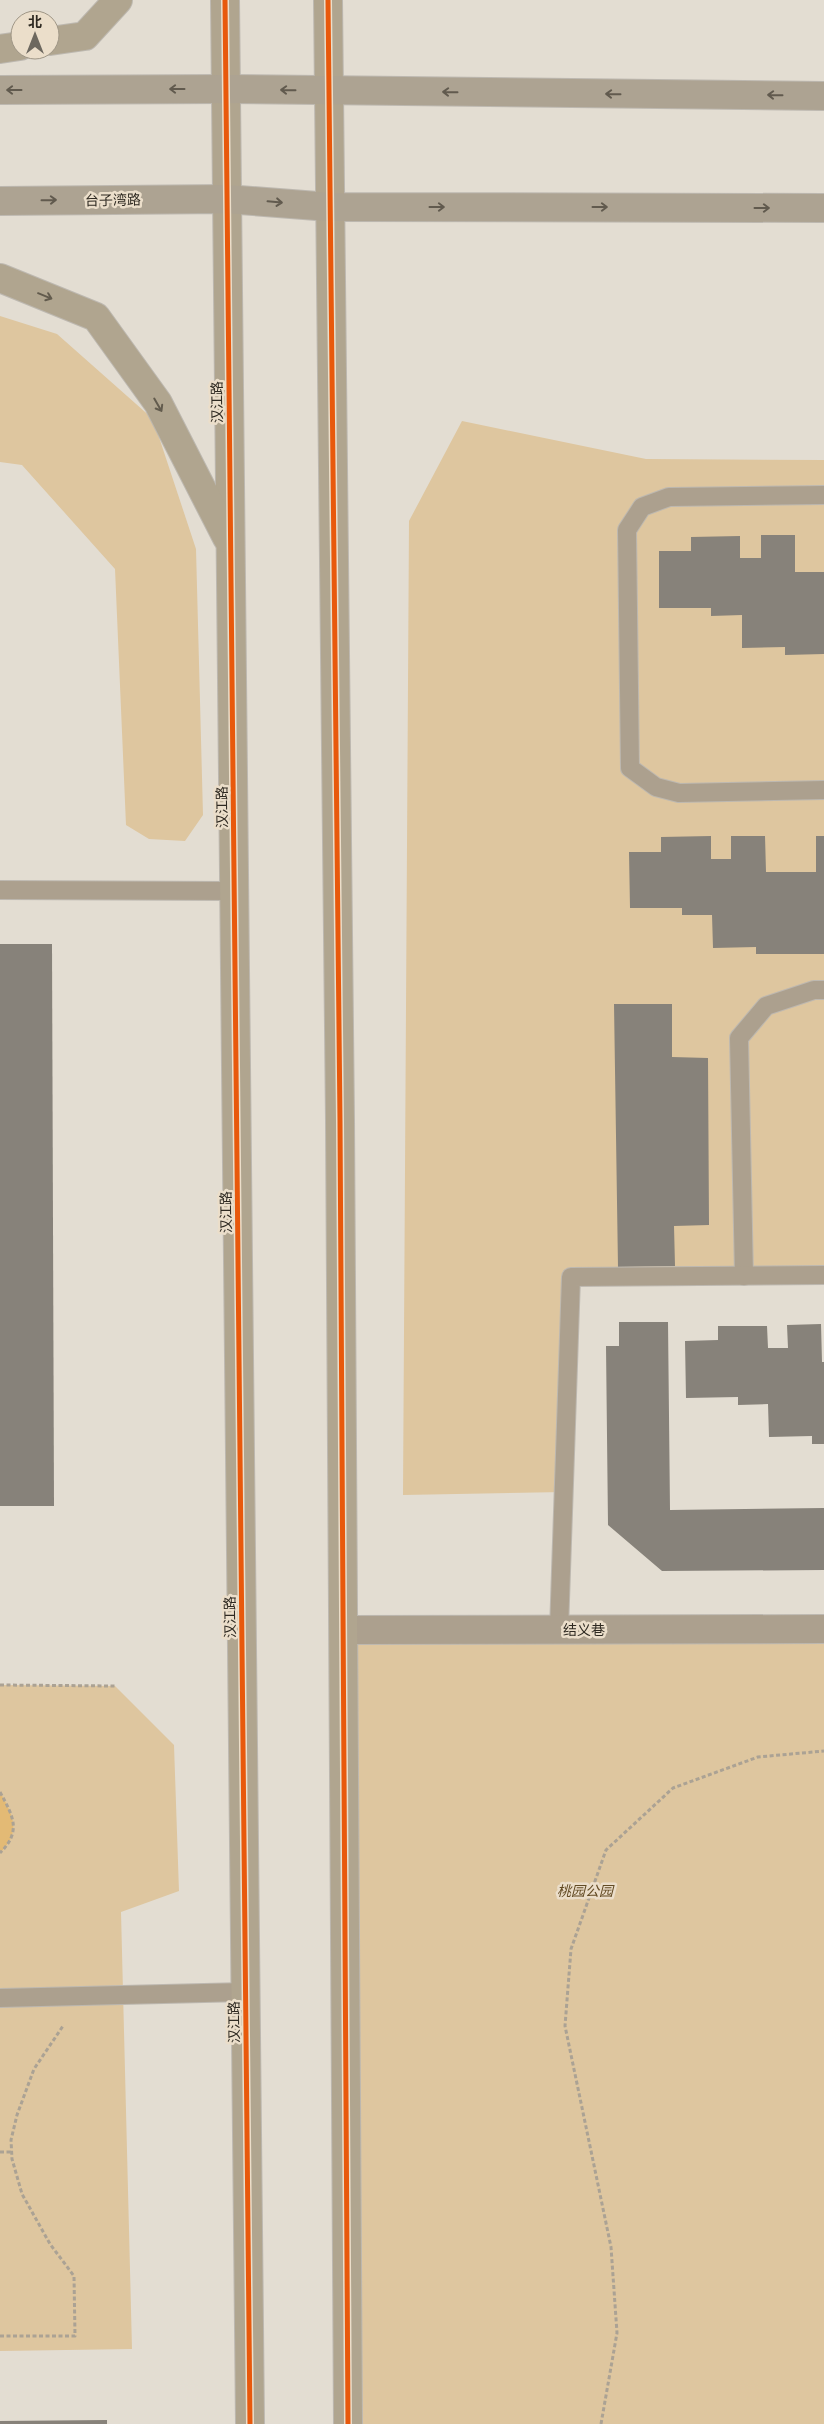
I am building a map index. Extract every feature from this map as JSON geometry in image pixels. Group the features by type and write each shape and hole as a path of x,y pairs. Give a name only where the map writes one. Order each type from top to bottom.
{"main road":[{"path":"60,40 85,36 118,0"},
{"name":"汉江路","path":"225,0 250,2424"},
{"path":"328,0 344,1630 348,2424"},
{"path":"60,36 85,36"},
{"path":"0,90 226,89 824,96"},
{"name":"台子湾路","path":"0,201 226,198 330,207 824,208"},
{"path":"0,278 96,317 158,402 230,544"}],"street":[{"name":"结义巷","path":"344,1630 824,1629"}],"lane":[{"path":"824,494 669,497 642,507 628,530 630,768 656,787 679,793 824,790"},
{"path":"0,890 234,891"},
{"path":"744,1276 739,1038 766,1006 814,990 824,990"},
{"path":"559,1630 571,1277 824,1275"},
{"path":"0,1998 245,1992"}],"path":[{"path":"0,1685 115,1686"},
{"path":"601,2424 616,2334 610,2248 565,2026 571,1948 606,1850 673,1788 758,1757 824,1751"},
{"path":"0,1792 14,1818 10,1843 0,1853"},
{"path":"0,2336 75,2336 74,2276 50,2244 22,2194 12,2152 12,2140 17,2115 34,2068 82,1996"},
{"path":"0,2152 12,2152"}],"green space":[{"path":"0,316 57,334 153,419 196,549 203,815 185,841 149,839 126,825 115,569 22,465 0,462"},
{"path":"462,421 646,459 824,460 824,1275 571,1277 564,1492 403,1495 409,521"},
{"name":"桃园公园","path":"824,1629 824,2424 348,2424 344,1630"},
{"path":"0,1685 115,1686 174,1745 179,1891 121,1912 132,2349 0,2351"}],"shaded area":[{"path":"0,1792 12,1816 13,1830 11,1838 0,1853"}],"building":[{"path":"761,535 795,535 795,572 824,572 824,654 785,655 785,647 742,648 742,615 711,616 711,608 659,608 659,551 691,551 691,537 740,536 740,558 761,558"},
{"path":"711,836 711,859 731,859 731,836 765,836 766,872 816,872 816,836 824,836 824,954 756,954 756,947 713,948 712,915 682,915 682,908 630,908 629,852 661,852 661,837"},
{"path":"0,944 52,944 54,1506 0,1506"},
{"path":"614,1004 672,1004 672,1057 708,1058 709,1225 674,1226 675,1266 618,1267"},
{"path":"619,1322 668,1322 670,1510 824,1508 824,1570 662,1571 608,1525 606,1346 619,1346"},
{"path":"821,1324 822,1362 824,1362 824,1444 812,1444 812,1436 769,1437 768,1404 738,1405 738,1397 686,1398 685,1341 718,1340 718,1326 767,1326 768,1348 788,1348 787,1325"},
{"path":"107,2420 107,2424 0,2424 0,2421"}],"cycle path":[{"path":"225,0 250,2424"},
{"path":"328,0 340,1121 348,2424"}]}
